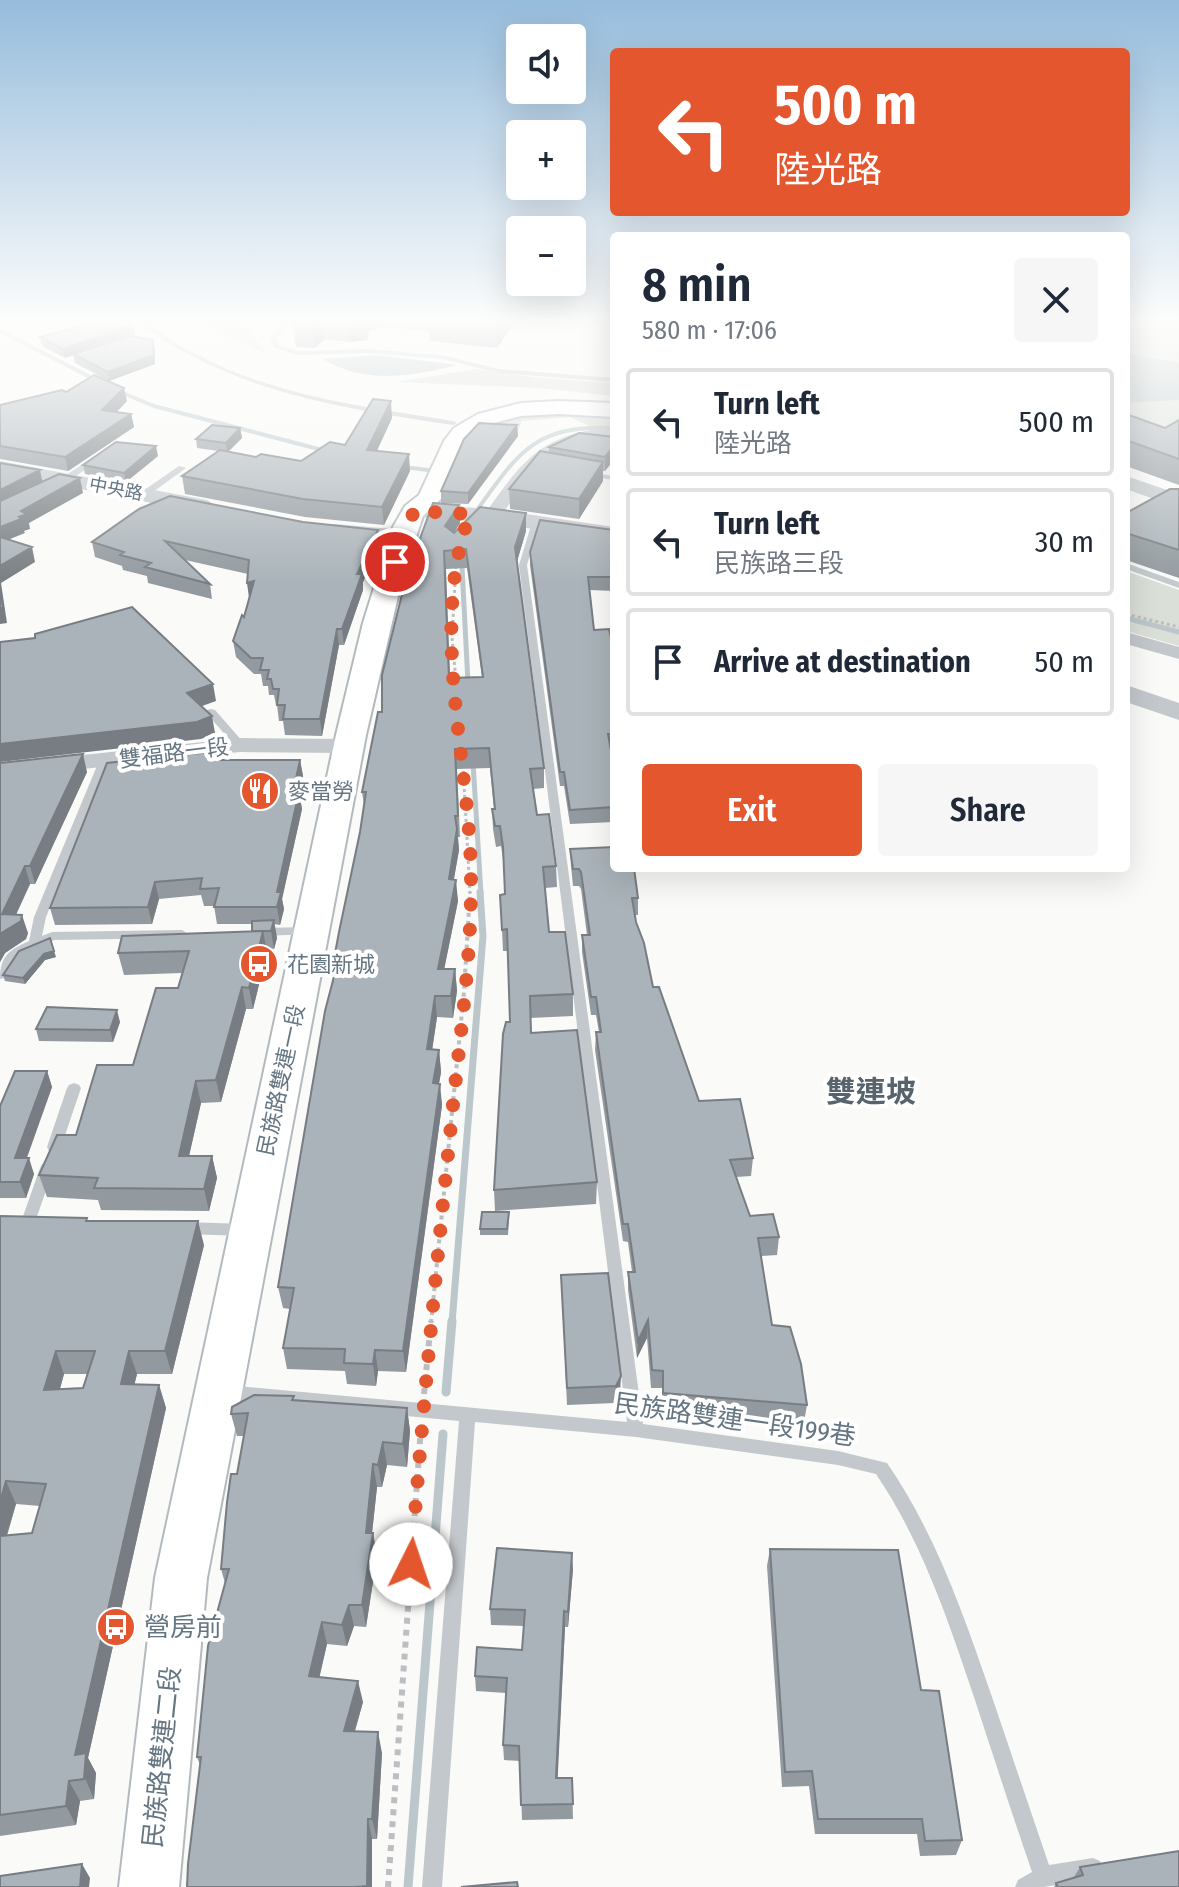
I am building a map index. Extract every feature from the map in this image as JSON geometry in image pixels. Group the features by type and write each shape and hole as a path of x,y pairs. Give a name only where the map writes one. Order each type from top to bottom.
{"main road":[{"path":"408,524 408,499 433,442 453,423 469,414 488,409"},
{"path":"408,524 430,499 453,443 472,425 517,411 553,409"},
{"name":"民族路雙連一段","path":"217,1391 376,623 408,524"},
{"name":"民族路雙連二段","path":"149,1887 181,1578 217,1391"}],"street":[{"path":"481,515 538,464 549,446 572,437 610,435"},
{"name":"中央路","path":"0,467 59,483 223,511"},
{"path":"1130,475 1178,497"},
{"path":"1130,483 1178,497"},
{"path":"1150,513 1178,497"},
{"path":"318,529 408,524 481,515 610,533"},
{"path":"1130,639 1179,653"},
{"path":"1130,694 1179,712"},
{"name":"雙福路一段","path":"0,771 240,745 349,746"}],"lane":[{"path":"365,409 453,423"},
{"name":"中央路","path":"59,483 100,456"},
{"path":"143,495 182,468"},
{"path":"573,471 610,477"},
{"path":"536,522 523,565 636,1430"},
{"path":"1130,567 1179,585"},
{"path":"211,712 240,745"},
{"path":"35,941 40,917 104,761"},
{"path":"252,932 313,931"},
{"path":"1,969 15,952 52,936 191,933"},
{"path":"29,1222 74,1088"},
{"path":"167,1227 249,1230"},
{"name":"民族路雙連一段199巷","path":"217,1391 636,1430 838,1458 881,1468 925,1544 958,1623 1043,1876"},
{"path":"432,1887 467,1416"},
{"path":"1025,1887 1043,1876 1118,1865"}],"path":[{"path":"456,684 452,637 458,544 481,515"},
{"path":"1130,615 1179,627"},
{"path":"388,1887 422,1409 469,919 471,875 462,764"}],"shaded area":[{"path":"1130,409 1179,409 1179,439 1130,425"},
{"path":"540,412 610,417 610,432 598,430 570,417 522,421 517,433 475,430 501,418"},
{"path":"1130,572 1179,590 1179,646 1130,632"}],"building":[{"path":"0,409 103,409 131,414 65,457 0,446"},
{"path":"367,409 387,409 367,450 409,454 382,507 303,499 182,476 220,450 301,461 330,442 345,445"},
{"path":"1130,415 1165,428 1179,420 1179,459 1130,441"},
{"path":"479,423 517,425 468,493 441,491 464,439"},
{"path":"212,425 240,428 226,443 196,439"},
{"path":"579,433 610,437 610,451 605,457 549,447"},
{"path":"116,442 156,446 124,473 83,465"},
{"path":"540,451 603,462 579,499 509,489"},
{"path":"0,463 40,470 0,490"},
{"path":"59,474 80,478 21,511 27,514 19,517 21,519 0,527 0,501"},
{"path":"1170,489 1179,489 1179,550 1130,534 1130,511"},
{"path":"170,496 303,522 378,530 357,574 362,574 342,629 337,629 320,719 283,719 285,705 277,705 279,689 273,689 271,679 267,679 269,670 260,670 263,658 251,658 233,641 242,615 244,617 254,581 247,583 249,560 165,541 210,584 145,567 151,563 120,555 124,552 92,542 139,509"},
{"path":"433,503 459,505 445,526 454,533 480,507 526,513 515,547 544,768 530,769 537,815 549,814 556,866 543,867 549,932 565,932 573,994 530,996 531,1033 577,1030 597,1182 494,1190 503,1034 506,1022 510,1022 507,929 502,930 500,895 505,894 503,847 500,826 495,826 492,809 495,809 489,748 455,749 458,816 455,816 457,829 449,879 456,880 438,969 455,969 451,996 435,996 427,1049 439,1050 433,1083 440,1084 403,1351 375,1350 373,1364 344,1363 345,1349 283,1348 294,1288 278,1287 325,1011 337,965 333,964 360,832 366,792 362,792 378,712 382,712 382,675 407,574","holes":["466,549 483,677 449,678 444,551"]},
{"path":"540,520 610,529 610,577 588,577 594,630 609,629 610,633 610,807 570,810 564,772 560,772 530,552"},
{"path":"0,537 32,547 0,566"},
{"path":"132,607 213,684 187,693 212,716 197,722 0,744 0,642 35,638 35,634"},
{"path":"220,751 217,760 300,760 293,792 299,792 277,892 281,892 277,907 214,907 219,888 200,889 202,878 155,882 148,907 50,908 107,763"},
{"path":"83,754 30,866 25,866 2,914 22,915 21,921 0,934 0,763"},
{"path":"610,847 610,872 635,872 638,898 632,898 653,987 659,987 699,1101 740,1099 753,1158 730,1160 750,1216 773,1214 779,1237 758,1238 772,1325 790,1327 801,1364 807,1405 663,1393 663,1371 652,1370 648,1320 638,1341 628,1272 635,1272 628,1224 623,1224 596,1032 601,1032 596,997 591,997 582,935 590,935 581,872 573,869 570,849"},
{"path":"274,920 271,931 252,931 252,921"},
{"path":"263,931 249,988 242,987 216,1080 196,1081 179,1156 212,1156 204,1189 94,1188 98,1178 39,1175 57,1135 76,1135 97,1065 133,1065 156,988 178,988 189,951 118,953 122,936"},
{"path":"50,938 54,951 44,954 23,978 3,975 19,951"},
{"path":"47,1007 117,1010 110,1030 36,1029"},
{"path":"15,1071 47,1071 15,1158 29,1158 20,1182 0,1182 0,1106"},
{"path":"482,1212 509,1212 507,1229 480,1229"},
{"path":"0,1216 87,1218 86,1221 198,1221 165,1351 129,1351 121,1384 159,1385 75,1755 86,1753 84,1779 69,1781 66,1806 0,1815 0,1536 32,1533 46,1484 6,1481 0,1502","holes":["56,1351 95,1351 83,1388 44,1390"]},
{"path":"608,1273 621,1376 616,1386 567,1388 561,1275"},
{"path":"254,1395 407,1408 403,1444 383,1442 378,1465 373,1464 366,1533 373,1533 362,1605 349,1605 342,1625 322,1622 309,1676 358,1681 344,1731 378,1732 372,1819 368,1819 367,1886 187,1887 201,1757 197,1757 208,1646 229,1569 221,1569 227,1502 231,1474 237,1474 248,1413 231,1414 232,1407"},
{"path":"497,1548 572,1553 568,1612 564,1611 556,1778 572,1778 573,1804 521,1805 519,1746 503,1745 507,1678 475,1676 477,1647 522,1650 525,1610 490,1609"},
{"path":"770,1549 898,1550 921,1690 939,1691 962,1840 925,1841 922,1819 818,1819 812,1771 785,1772"},
{"path":"1179,1851 1179,1887 1058,1887 1056,1883 1083,1875 1080,1867"},
{"path":"82,1864 80,1887 0,1887 0,1876"},
{"path":"517,1882 518,1887 461,1887"}],"waterway":[{"path":"166,409 326,451"},
{"path":"475,513 504,474 531,446 565,431 610,428"},
{"path":"404,467 428,470"},
{"path":"462,562 462,567"},
{"path":"462,567 468,683"},
{"path":"1130,619 1179,632"},
{"path":"473,762 481,894"},
{"path":"452,1323 483,936 480,892"},
{"path":"446,1392 452,1321"},
{"path":"408,1887 443,1434"}],"place":[{"name":"麥當勞","path":"260,791"},
{"name":"花園新城","path":"259,964"},
{"name":"營房前","path":"116,1627"}],"district":[{"name":"雙連坡","path":"871,1092"}],"route":[{"path":"395,562 414,511 470,514 458,544 452,637 471,875 464,992 422,1409 411,1564"}]}
